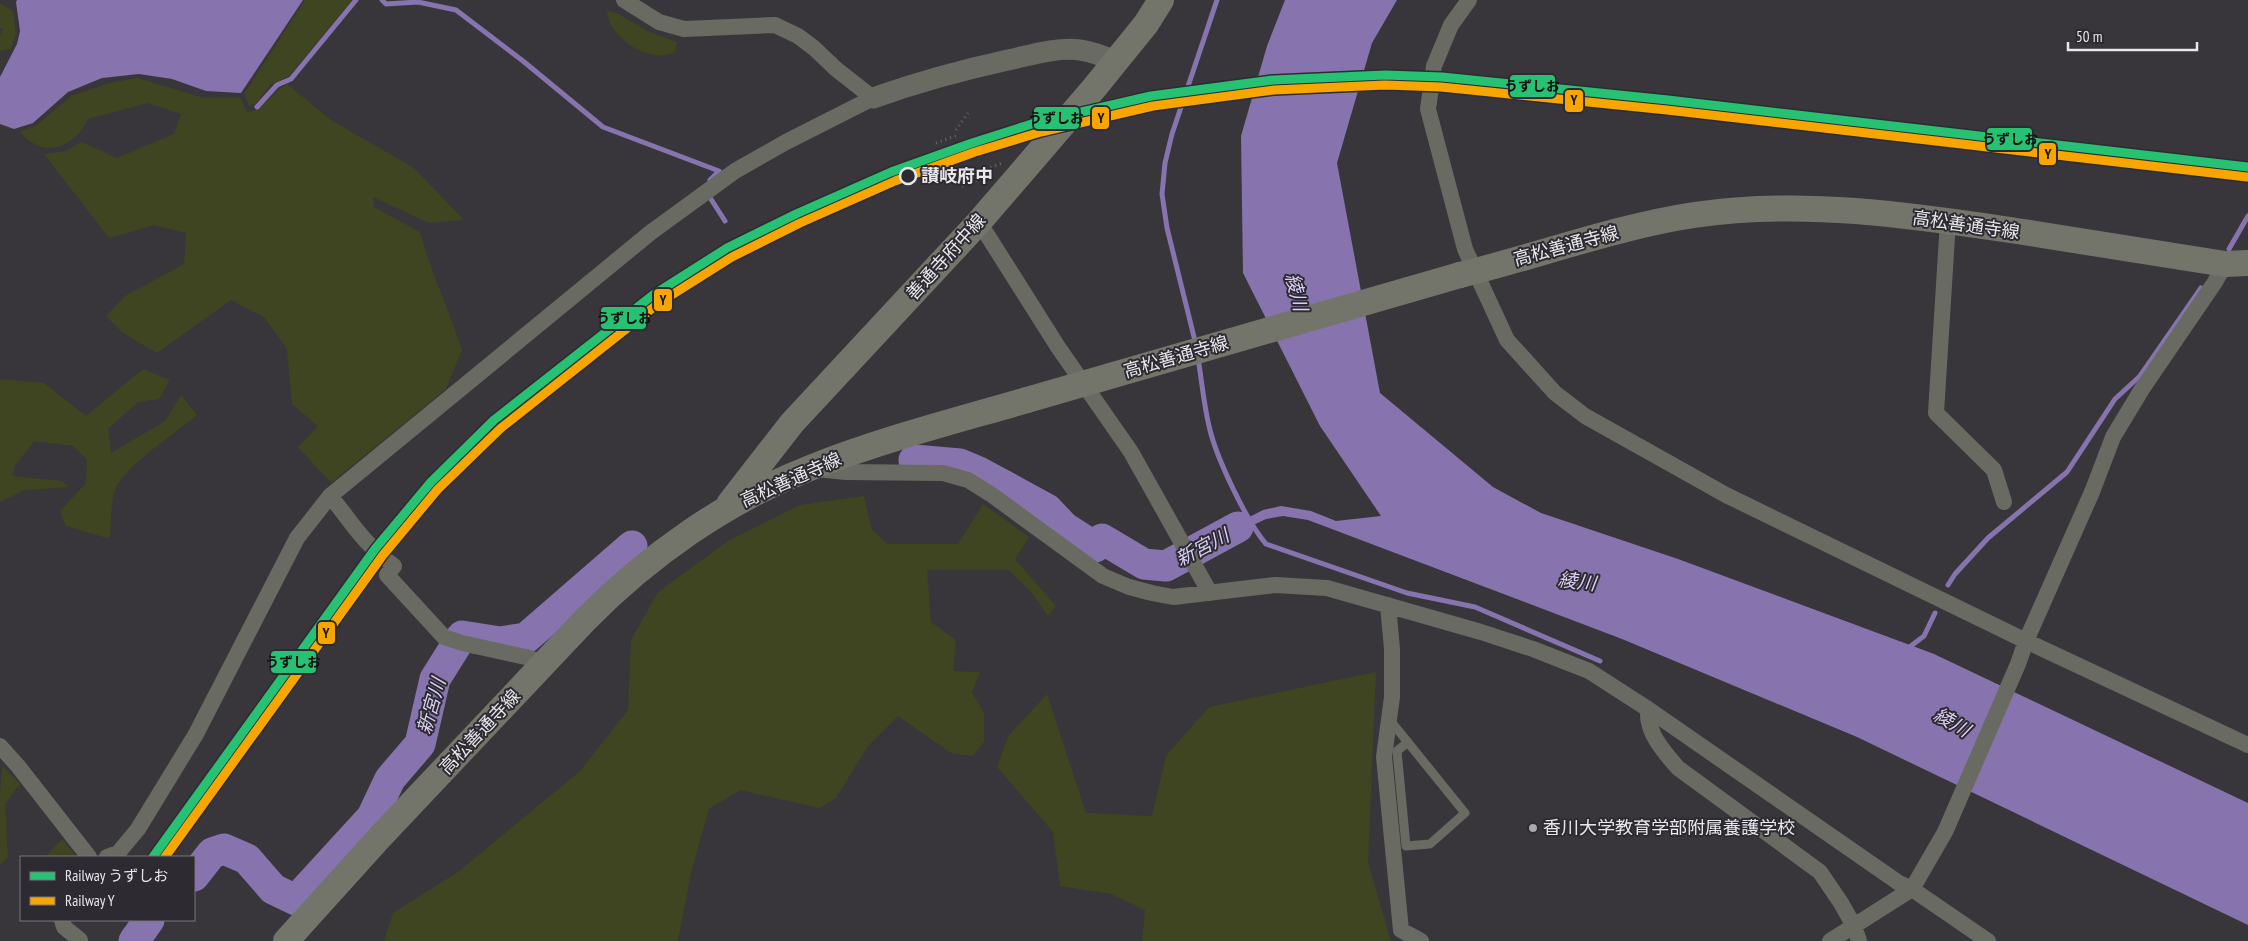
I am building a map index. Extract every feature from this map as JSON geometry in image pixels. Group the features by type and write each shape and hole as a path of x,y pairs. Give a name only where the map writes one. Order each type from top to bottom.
{"main road":[{"name":"善通寺府中線","path":"725,509 783,434 979,222 1116,62 1146,24 1160,0"},
{"name":"高松善通寺線","path":"286,941 379,838 602,603 665,549 725,509 809,468 906,436 1027,400 1468,273 1618,231 1695,215 1776,209 1836,209 1948,221 2241,260"},
{"path":"783,434 782,442 785,451 795,461 809,468"}],"street":[{"path":"624,0 659,22 684,29 775,25 798,36 873,98"},
{"path":"1470,0 1451,25 1434,66 1428,109 1465,249 1468,273 1507,340 1555,392 1585,416 1726,495 2026,641 2248,746"},
{"path":"110,856 118,853 138,829 196,734 297,538 330,496 658,227 735,171 786,142 873,98 956,71 1038,53 1078,50 1099,54 1116,62"},
{"path":"1948,221 1936,413 1994,470 2004,502"},
{"path":"979,222 1058,347 1130,452 1210,592"},
{"path":"1830,941 1857,933 1912,888 1945,832 2092,492 2113,436 2142,389 2215,282 2241,260"},
{"path":"809,468 846,472 942,473 968,480 1000,500 1104,576 1129,587 1173,597 1275,585 1327,588 1481,632 1589,671 1648,708 1899,883 1912,888 1988,941"},
{"path":"330,496 358,529 360,536 371,546"},
{"path":"389,562 394,566 387,575 444,637 458,642 530,658 544,664"},
{"path":"1388,605 1392,687 1384,766 1391,812 1402,930 1421,941"},
{"path":"1648,708 1647,723 1665,753 1678,768 1820,872 1857,933"},
{"path":"0,746 18,766 86,856"},
{"path":"62,921 64,927 80,940"}],"lane":[{"path":"1389,719 1408,742 1466,813 1430,844 1406,846 1397,751 1408,742"}],"path":[{"path":"956,130 968,113"},
{"path":"936,143 958,135"},
{"path":"962,186 980,179 978,172 1005,162"}],"green space":[{"path":"305,0 352,0 289,76 270,85 256,103 249,106 244,94"},
{"path":"0,3 13,11 16,34 11,49 0,51 0,36 3,28 0,28"},
{"path":"607,11 615,12 649,32 677,42 675,52 665,55 654,55 632,46 615,31 609,21"},
{"path":"137,78 204,98 240,98 248,113 259,107 287,84 331,120 414,168 464,220 429,223 373,197 374,207 420,232 429,262 462,350 446,389 331,483 298,447 318,426 292,404 287,349 264,317 231,300 157,353 123,333 106,316 125,296 184,264 186,233 154,225 109,238 44,154 66,151 82,142 117,158 174,134 181,114 148,103 88,119 75,137 58,147 48,148 39,146 29,141 20,132 37,125 71,96 109,83"},
{"path":"143,369 170,380 159,399 138,402 108,429 111,453 165,421 181,395 197,415 150,451 118,483 113,498 110,539 66,526 60,511 86,483 87,460 73,446 34,441 15,466 12,476 62,481 68,487 25,490 0,502 0,379 44,383 86,416"},
{"path":"864,496 872,530 888,544 958,544 983,504 1029,537 1015,559 1056,606 1048,616 1032,593 1008,570 927,570 931,622 956,640 953,671 980,672 972,692 984,713 984,742 973,756 951,753 898,716 868,746 836,798 819,808 740,790 709,809 691,873 678,941 384,941 393,913 458,872 580,771 628,710 631,640 658,592 728,541 800,505"},
{"path":"1376,672 1368,862 1391,941 1142,941 1145,910 1111,894 1060,886 1053,832 997,767 1009,735 1047,694 1086,813 1152,816 1166,756 1209,707"},
{"path":"2,766 20,784 5,804 8,857 0,866 0,795"},
{"path":"62,839 75,855 74,856 46,856"}],"water":[{"path":"17,0 303,0 241,93 206,91 172,79 139,74 102,78 68,92 33,123 14,129 0,124 0,77 17,44 20,31"},
{"name":"綾川","path":"1285,0 1397,0 1372,43 1337,163 1380,393 1493,487 1541,513 1678,559 1934,654 2248,803 2248,925 1857,737 1622,639 1308,520 1283,516 1266,519 1202,549 1199,543 1263,510 1281,506 1311,511 1336,521 1381,516 1320,426 1243,273 1241,136 1267,46"}],"waterway":[{"path":"257,107 277,85 291,79 356,0"},
{"path":"382,0 386,4 418,2 456,10 523,61 603,127 719,171 710,180"},
{"path":"1196,345 1167,228 1162,194 1165,163 1172,134 1217,0"},
{"path":"709,196 725,221"},
{"path":"2229,249 2248,216"},
{"path":"1948,585 1955,574 1988,538 2067,472 2115,399 2140,376 2201,288"},
{"path":"1198,358 1206,412 1214,442 1242,506 1266,544 1407,593 1475,607 1600,661"},
{"name":"新宮川","path":"914,460 960,464 979,472 1047,509 1064,527 1095,547 1102,539 1144,564 1166,566 1238,527"},
{"name":"新宮川","path":"195,875 212,853 224,849 247,859 273,889 296,900 372,817 390,779 420,744 435,679 462,636 500,642 526,638 632,546"},
{"path":"1907,649 1924,636 1935,613"},
{"name":"新宮川","path":"134,941 148,921"}],"tunnel":[{"path":"371,546 389,562"}],"rail line":[{"name":"うずしお","path":"154,856 375,549 431,482 494,420 653,295 727,248 796,214 891,172 972,143 1038,122 1151,96 1273,80 1385,75 1442,77 1668,100 2248,167"},
{"name":"Y","path":"166,856 383,555 438,489 501,428 659,303 732,257 800,223 895,181 975,152 1041,132 1153,106 1274,90 1385,85 1441,87 1667,110 2247,177"}],"place":[{"name":"讃岐府中","path":"908,176"},
{"name":"香川大学教育学部附属養護学校","path":"1533,828"}]}
